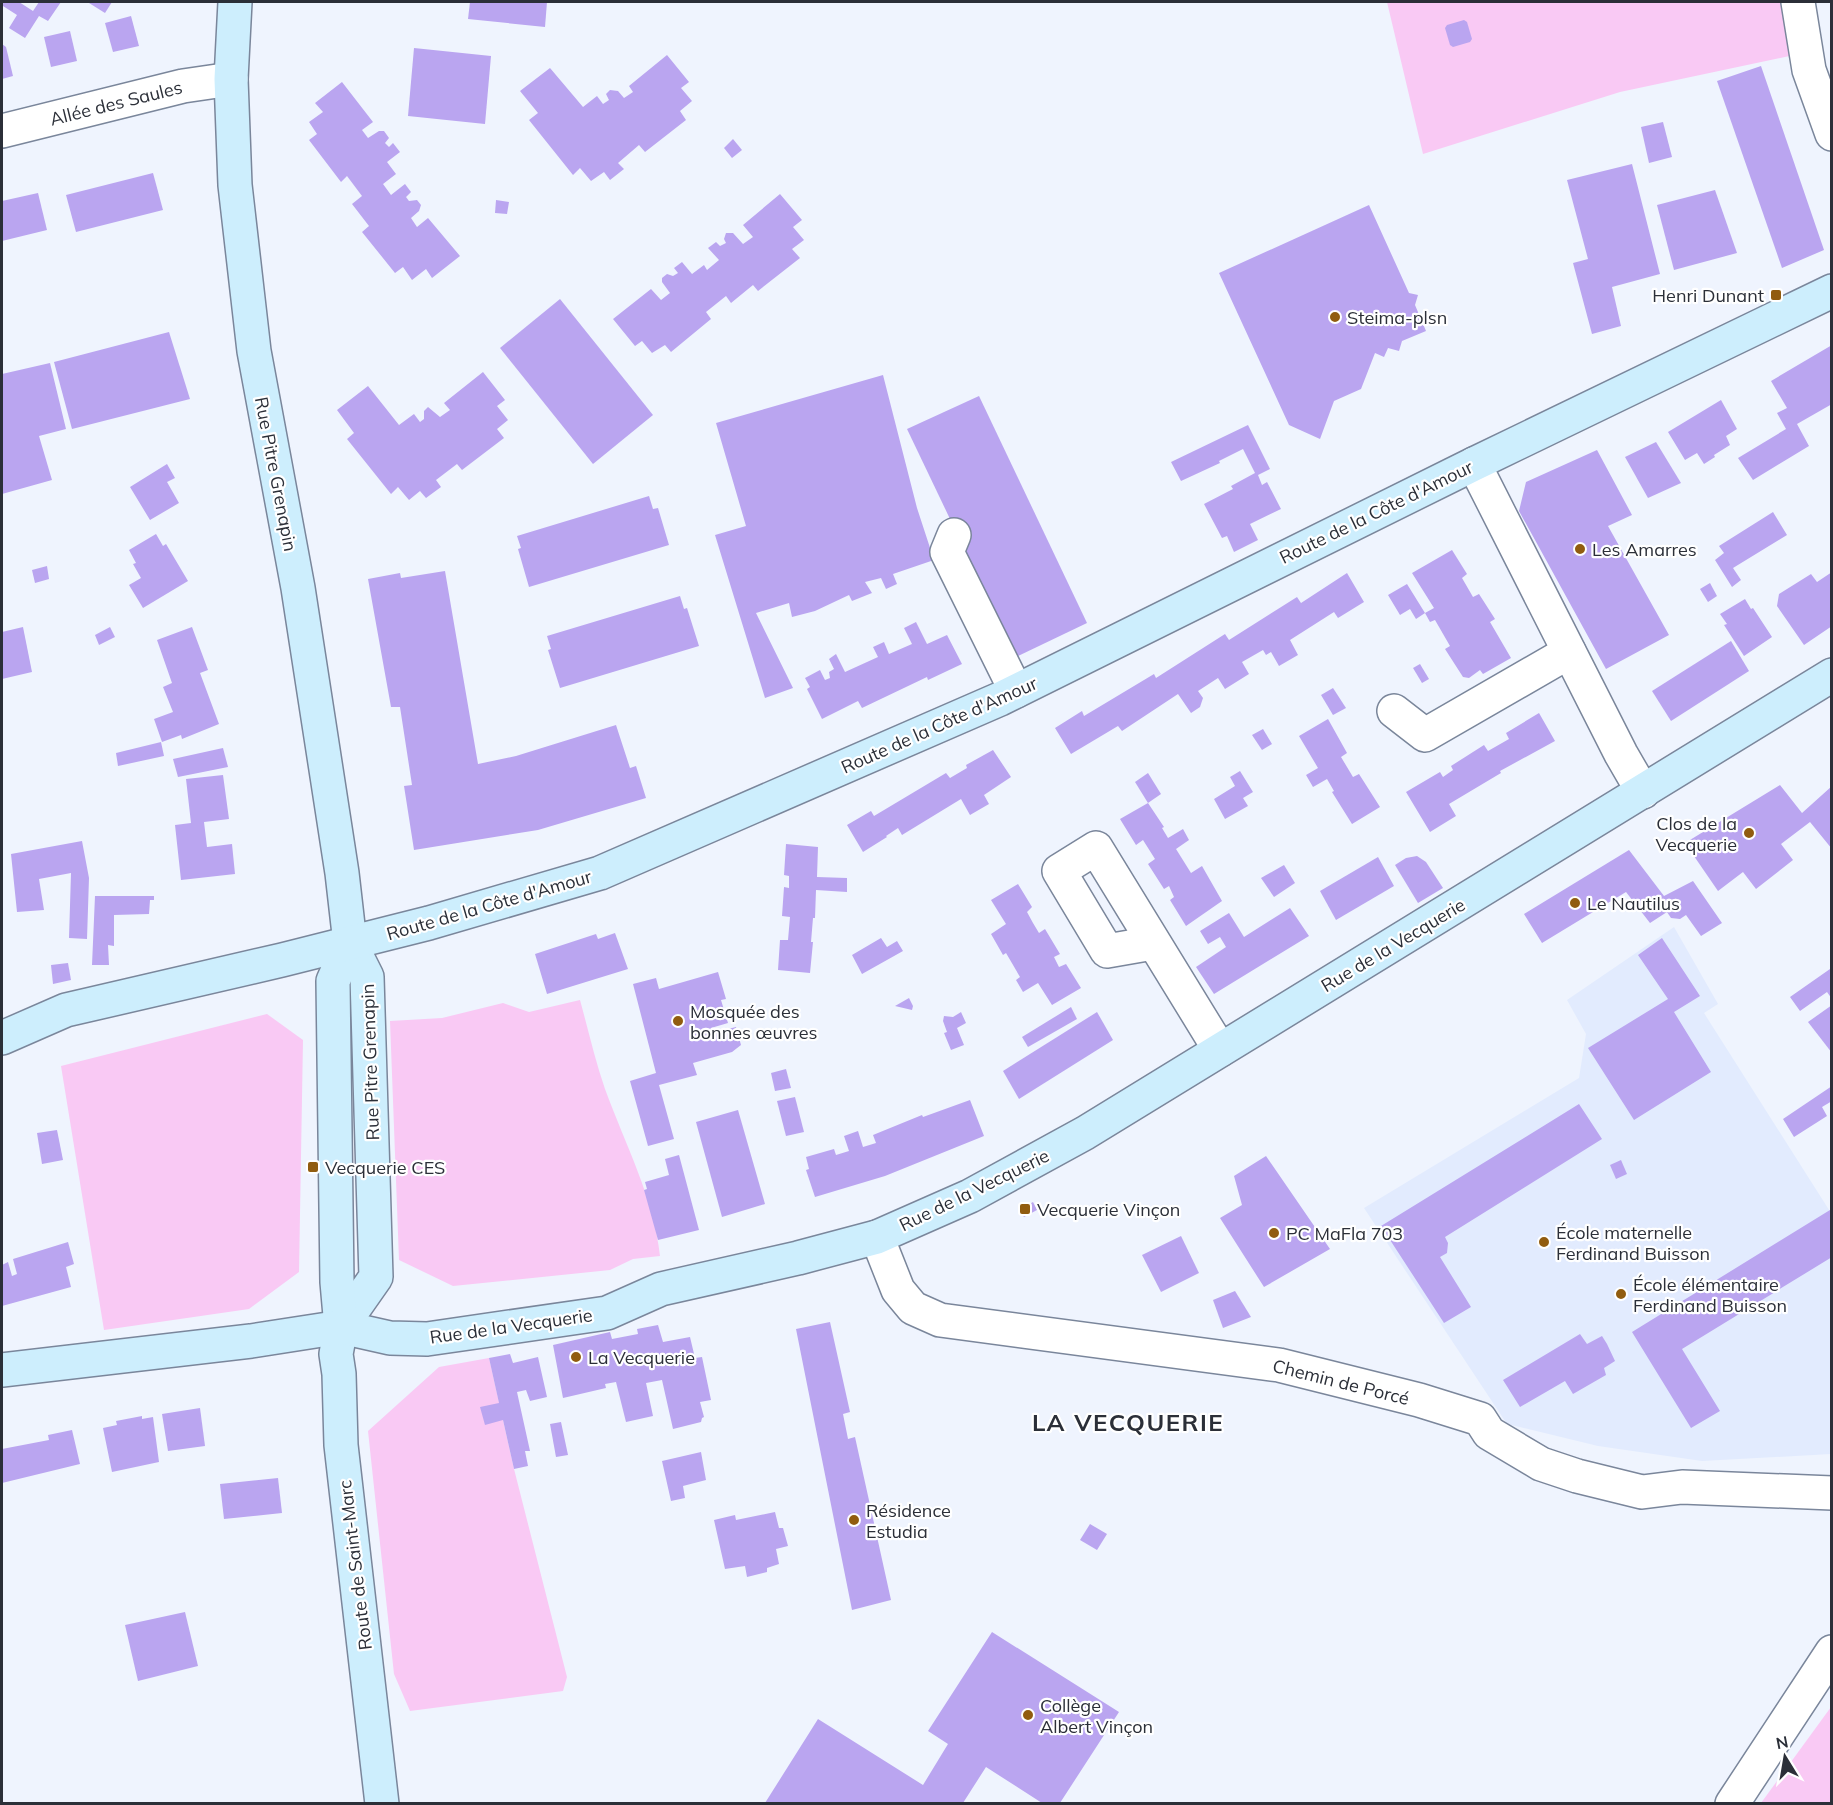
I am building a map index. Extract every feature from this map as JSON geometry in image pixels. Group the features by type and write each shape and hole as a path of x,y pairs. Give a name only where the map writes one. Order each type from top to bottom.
{"main road":[{"name":"Rue Pitre Grenapin","path":"235,2 231,79 235,185 254,351 298,588 342,873 350,943 367,977 376,1277 341,1327"},
{"name":"Route de la Côte d'Amour","path":"2,1038 66,1010 429,923 600,873 1016,691 1474,464 1832,291"},
{"name":"Rue de la Vecquerie","path":"2,1370 250,1341 341,1327 390,1338 427,1339 607,1313 662,1289 808,1256 877,1237 970,1196 1085,1134 1832,675"},
{"name":"Route de Saint-Marc","path":"341,1327 336,1354 339,1374 341,1445 382,1803"}],"street":[{"path":"1798,2 1809,70 1832,134"},
{"name":"Allée des Saules","path":"2,131 183,86 231,79"},
{"path":"1474,464 1620,754 1643,792"},
{"path":"954,535 947,552 1016,691"},
{"path":"1394,711 1425,735 1569,652"},
{"path":"1153,943 1220,1050"},
{"name":"Chemin de Porcé","path":"877,1237 898,1290 913,1308 939,1320 1279,1365 1419,1400 1480,1419 1489,1433 1540,1464 1642,1492 1682,1487 1832,1493"},
{"path":"1732,1803 1832,1652"}],"shaded area":[{"path":"1387,2 1782,2 1794,55 1620,92 1423,154"},
{"path":"1674,927 1718,1004 1704,1013 1831,1213 1831,1454 1702,1461 1598,1446 1507,1424 1364,1208 1579,1078 1586,1034 1567,1000"},
{"path":"580,1000 605,1089 652,1213 660,1256 633,1259 610,1270 453,1286 399,1260 390,1021 442,1018 503,1003 529,1012"},
{"path":"267,1014 303,1040 299,1272 249,1309 104,1330 61,1066"},
{"path":"489,1358 514,1469 567,1677 563,1691 410,1711 394,1674 368,1431 439,1367"},
{"path":"1831,1707 1831,1803 1761,1803"}],"building":[{"path":"2,2 19,2 33,11 39,2 61,2 48,21 39,16 25,38 9,28 17,15 3,6 2,9"},
{"path":"90,2 112,2 105,13"},
{"path":"470,2 547,2 545,27 468,19"},
{"path":"131,16 139,46 113,52 105,23"},
{"path":"1464,20 1467,22 1472,39 1470,42 1453,47 1450,45 1445,28 1447,25"},
{"path":"70,31 77,61 51,67 44,37"},
{"path":"2,44 6,47 13,76 2,79"},
{"path":"414,48 491,56 485,124 408,116"},
{"path":"667,55 689,82 681,88 692,101 680,111 686,120 645,152 639,145 618,163 624,169 610,180 604,172 591,181 580,168 573,175 529,120 538,113 520,91 550,68 583,107 597,96 603,104 609,100 606,94 610,90 618,91 624,98 633,92 629,86"},
{"path":"1761,66 1824,250 1782,268 1717,81"},
{"path":"342,82 373,122 362,130 368,138 379,131 384,131 389,138 385,143 389,147 393,143 400,152 387,162 396,174 383,184 391,195 405,184 411,192 406,197 409,201 417,200 421,205 419,211 411,218 417,227 428,218 460,256 432,278 426,269 412,280 403,267 395,273 362,232 369,226 352,204 362,196 347,176 341,182 309,140 317,134 309,122 323,112 315,103"},
{"path":"1663,122 1672,157 1649,163 1641,127"},
{"path":"733,139 742,150 732,158 724,148"},
{"path":"1632,164 1660,274 1612,287 1621,326 1592,334 1573,263 1588,259 1567,180"},
{"path":"153,173 163,210 76,232 66,195"},
{"path":"1715,190 1737,253 1674,270 1657,205"},
{"path":"38,193 47,230 2,241 2,201"},
{"path":"780,194 802,220 793,227 804,240 792,249 800,258 758,291 753,285 731,303 726,296 706,312 711,319 671,352 665,345 652,353 642,341 635,346 613,319 651,289 661,300 670,293 662,282 662,278 667,274 673,276 678,273 674,268 682,262 692,274 704,265 707,270 719,260 708,248 716,242 720,246 726,243 724,239 726,233 733,233 743,244 753,237 743,225"},
{"path":"496,200 509,202 507,214 495,213"},
{"path":"1369,205 1409,293 1418,295 1415,305 1426,331 1402,341 1399,351 1388,348 1384,357 1375,353 1361,389 1334,401 1320,439 1289,425 1219,273"},
{"path":"560,299 653,415 593,464 500,348"},
{"path":"169,332 190,399 72,429 54,362"},
{"path":"1832,345 1832,404 1797,424 1809,446 1753,480 1738,458 1786,429 1777,413 1787,408 1771,381"},
{"path":"50,363 66,429 39,436 52,480 2,494 2,374"},
{"path":"483,372 505,400 497,406 508,420 497,429 504,438 462,470 457,464 436,480 441,487 426,498 420,491 409,500 398,487 391,494 347,439 354,433 337,410 368,386 399,425 414,414 420,422 424,419 424,411 428,407 440,417 450,410 444,403"},
{"path":"883,375 917,508 934,560 893,574 897,584 886,589 881,578 865,582 872,593 852,601 849,595 815,611 792,617 789,603 756,613 793,688 765,698 715,535 746,526 716,423"},
{"path":"979,396 1087,623 1016,657 907,429"},
{"path":"1721,400 1737,429 1726,436 1730,445 1704,464 1697,453 1685,460 1668,432"},
{"path":"1248,425 1270,469 1258,475 1262,485 1267,482 1281,509 1250,524 1258,540 1234,552 1227,536 1222,538 1204,504 1233,489 1231,486 1255,473 1243,449 1219,461 1220,463 1181,481 1171,462"},
{"path":"1656,442 1681,483 1648,498 1625,457"},
{"name":"Les Amarres","path":"1597,450 1632,515 1608,526 1669,635 1606,669 1519,511 1526,482"},
{"path":"167,464 175,478 167,482 179,503 150,520 130,487"},
{"path":"649,496 653,509 658,508 669,545 529,587 518,549 521,548 517,536"},
{"path":"1773,512 1787,535 1733,568 1741,580 1732,587 1715,560 1724,553 1719,546"},
{"path":"156,534 163,546 166,544 188,581 143,608 129,585 141,578 133,564 136,563 129,550"},
{"path":"1452,550 1467,574 1462,578 1473,597 1479,594 1495,619 1490,622 1511,658 1483,674 1480,670 1469,678 1463,677 1445,649 1450,646 1435,620 1430,622 1425,613 1434,608 1412,573"},
{"path":"47,566 49,579 35,583 32,570"},
{"path":"445,571 478,764 516,756 616,725 630,768 636,766 646,798 538,830 414,850 404,786 412,785 400,707 391,707 368,579 400,573 401,578"},
{"path":"1832,572 1832,626 1804,645 1777,606 1779,594 1811,574 1817,582"},
{"path":"1347,573 1364,602 1338,618 1334,612 1290,640 1298,655 1279,666 1271,652 1266,655 1263,650 1242,662 1249,674 1225,689 1218,678 1198,691 1203,698 1200,707 1191,713 1178,694 1122,731 1118,726 1071,754 1055,728 1082,711 1084,716 1154,674 1156,678 1225,634 1229,640 1297,597 1301,603"},
{"path":"1710,583 1717,596 1708,602 1700,589"},
{"path":"1407,584 1425,613 1416,619 1410,609 1400,615 1388,595"},
{"path":"680,596 684,609 687,608 699,646 560,688 548,650 551,649 547,636"},
{"path":"1745,599 1772,637 1744,656 1724,625 1727,624 1720,614"},
{"path":"916,622 927,644 947,635 962,664 928,680 927,677 862,708 858,701 822,719 807,689 810,687 805,678 820,670 825,680 830,678 829,672 834,669 829,659 836,654 845,672 878,657 873,647 884,642 889,654 912,644 904,628"},
{"path":"23,627 32,672 2,679 2,632"},
{"path":"110,627 115,637 99,645 95,635"},
{"path":"192,627 208,670 200,673 219,724 182,739 181,735 162,742 154,719 173,712 163,687 172,683 157,640"},
{"path":"1731,641 1749,671 1671,721 1652,691"},
{"path":"1420,664 1429,679 1422,683 1413,668"},
{"path":"1333,688 1346,708 1333,715 1321,695"},
{"path":"1539,713 1555,741 1500,771 1501,773 1449,804 1456,816 1430,832 1406,792 1440,772 1443,777 1453,770 1451,766 1484,745 1488,751 1509,739 1506,733"},
{"path":"1328,719 1347,753 1341,757 1353,777 1359,774 1380,807 1352,824 1332,792 1334,791 1327,779 1313,787 1306,775 1318,768 1299,736"},
{"path":"1263,729 1272,744 1262,750 1252,735"},
{"path":"161,742 164,756 118,766 116,753"},
{"path":"223,748 228,767 178,777 173,759"},
{"path":"993,750 1011,777 984,795 989,804 970,815 961,799 902,835 898,828 863,852 847,825 871,811 874,816 946,773 950,778 967,768 966,765"},
{"path":"1240,771 1253,792 1243,798 1248,806 1225,819 1214,799 1235,786 1230,777"},
{"path":"1148,773 1161,794 1148,803 1135,782"},
{"path":"223,775 229,819 204,822 207,847 232,844 235,874 181,880 175,825 191,823 186,779"},
{"name":"Clos de la Vecquerie","path":"1780,785 1802,813 1832,786 1832,849 1810,822 1781,844 1793,860 1756,889 1743,872 1718,891 1685,843"},
{"path":"1148,803 1164,827 1162,828 1168,838 1183,829 1189,840 1176,849 1191,873 1202,866 1222,901 1186,926 1170,900 1174,897 1169,886 1164,889 1148,864 1155,859 1143,840 1136,845 1120,819"},
{"path":"82,841 89,878 87,939 69,938 71,873 39,879 44,910 17,912 11,854"},
{"path":"786,844 818,847 817,877 847,878 847,892 816,890 810,973 778,970 780,940 788,940 790,917 782,916 784,887 789,888 789,876 784,875"},
{"path":"1629,850 1664,896 1693,881 1722,923 1701,936 1686,915 1680,919 1671,918 1667,912 1650,923 1626,892 1542,943 1524,914"},
{"path":"1417,856 1426,862 1443,888 1418,903 1395,865 1406,858"},
{"path":"1378,857 1394,886 1336,920 1320,891"},
{"path":"1284,865 1295,883 1274,897 1261,878"},
{"path":"1018,884 1032,907 1027,912 1039,933 1045,929 1060,954 1054,957 1059,967 1066,964 1081,988 1052,1005 1038,983 1023,992 1016,980 1020,977 1006,953 1003,955 991,934 1006,924 991,900"},
{"path":"95,896 154,896 154,900 150,900 149,914 114,915 114,946 108,945 109,965 92,965"},
{"path":"1290,908 1309,936 1214,994 1196,967 1226,947 1220,937 1208,944 1200,931 1229,913 1244,937"},
{"path":"615,933 628,969 547,994 535,954 596,934 598,939"},
{"path":"881,938 887,947 897,941 903,951 862,974 852,955"},
{"path":"1662,938 1700,996 1674,1012 1711,1072 1634,1120 1588,1048 1668,999 1638,955"},
{"path":"68,963 71,980 53,984 51,965"},
{"path":"1830,969 1832,971 1832,999 1827,992 1800,1011 1790,997"},
{"path":"718,972 726,999 721,1000 728,1023 711,1028 712,1033 736,1027 741,1045 732,1052 693,1063 697,1075 659,1085 674,1139 648,1146 630,1081 656,1073 633,984 656,978 659,989"},
{"path":"909,998 913,1006 912,1010 895,1006"},
{"path":"1832,1005 1832,1053 1808,1022"},
{"path":"1071,1007 1077,1019 1028,1047 1022,1037"},
{"path":"961,1012 966,1023 957,1028 964,1045 951,1050 944,1033 947,1032 943,1021 944,1016 953,1017"},
{"path":"1097,1012 1113,1040 1019,1099 1003,1071"},
{"path":"786,1069 791,1088 775,1091 771,1073"},
{"path":"1832,1086 1832,1101 1822,1107 1827,1116 1794,1137 1783,1119"},
{"path":"795,1097 804,1132 786,1136 777,1101"},
{"path":"970,1100 984,1136 885,1176 815,1197 806,1170 809,1169 806,1157 834,1149 836,1155 849,1151 844,1136 858,1131 863,1147 876,1143 873,1135 922,1115 923,1117"},
{"path":"1579,1104 1602,1139 1445,1237 1448,1243 1447,1253 1440,1257 1471,1307 1444,1323 1381,1226"},
{"path":"738,1110 765,1204 722,1217 696,1122"},
{"path":"57,1130 63,1160 42,1164 37,1133"},
{"path":"679,1155 699,1230 658,1240 644,1190 647,1189 645,1182 669,1175 665,1159"},
{"name":"PC MaFla 703","path":"1266,1156 1330,1249 1264,1287 1220,1218 1242,1205 1234,1176"},
{"path":"1621,1160 1627,1174 1616,1179 1610,1165"},
{"path":"1033,1202 1037,1210 1024,1217 1019,1210"},
{"path":"1830,1210 1832,1213 1832,1257 1682,1349 1720,1411 1691,1428 1632,1332"},
{"path":"1181,1236 1199,1273 1161,1292 1142,1255"},
{"path":"68,1242 74,1264 66,1267 71,1287 2,1306 2,1265 8,1262 12,1276 17,1274 13,1259"},
{"path":"1235,1291 1251,1317 1223,1328 1213,1300"},
{"name":"Résidence Estudia","path":"830,1322 850,1412 843,1414 848,1439 855,1437 891,1600 852,1610 796,1329"},
{"path":"658,1325 663,1342 690,1337 695,1358 702,1357 711,1400 700,1402 704,1417 701,1422 673,1429 662,1380 646,1383 653,1416 626,1422 616,1382 605,1384 606,1388 563,1398 553,1345 610,1332 612,1339 638,1334 637,1329"},
{"path":"1580,1334 1587,1344 1602,1336 1615,1361 1604,1368 1606,1375 1573,1394 1565,1381 1520,1407 1503,1380"},
{"path":"510,1354 513,1363 538,1357 547,1397 530,1401 526,1390 517,1392 530,1451 525,1451 528,1466 514,1469 503,1420 485,1425 480,1407 499,1403 489,1358"},
{"path":"200,1408 205,1446 168,1451 162,1414"},
{"path":"142,1416 142,1419 153,1417 159,1462 112,1472 103,1428 117,1425 116,1421"},
{"path":"561,1422 568,1455 556,1457 550,1424"},
{"path":"72,1430 80,1464 2,1483 2,1449 49,1440 48,1435"},
{"path":"701,1452 706,1480 683,1486 685,1498 671,1501 662,1461"},
{"path":"278,1478 282,1513 224,1519 220,1484"},
{"path":"775,1512 779,1528 783,1528 788,1546 776,1549 779,1564 767,1568 767,1572 747,1577 745,1566 725,1569 714,1520 735,1515 736,1520"},
{"path":"1090,1524 1107,1534 1097,1550 1080,1540"},
{"path":"185,1612 198,1666 138,1681 125,1625"},
{"name":"Collège Albert Vinçon","path":"992,1632 1119,1712 1060,1803 1042,1803 986,1767 963,1803 765,1803 818,1719 923,1785 948,1744 928,1731"}],"place":[{"name":"Henri Dunant","path":"1776,295"},
{"name":"Steima-plsn","path":"1335,317"},
{"name":"Les Amarres","path":"1580,549"},
{"name":"Clos de la Vecquerie","path":"1749,833"},
{"name":"Le Nautilus","path":"1575,903"},
{"name":"Mosquée des bonnes œuvres","path":"678,1021"},
{"name":"Vecquerie CES","path":"313,1167"},
{"name":"Vecquerie Vinçon","path":"1025,1209"},
{"name":"PC MaFla 703","path":"1274,1233"},
{"name":"École maternelle Ferdinand Buisson","path":"1544,1242"},
{"name":"École élémentaire Ferdinand Buisson","path":"1621,1294"},
{"name":"La Vecquerie","path":"576,1357"},
{"name":"Résidence Estudia","path":"854,1520"},
{"name":"Collège Albert Vinçon","path":"1028,1715"}],"district":[{"name":"LA VECQUERIE","path":"1128,1422"}]}
